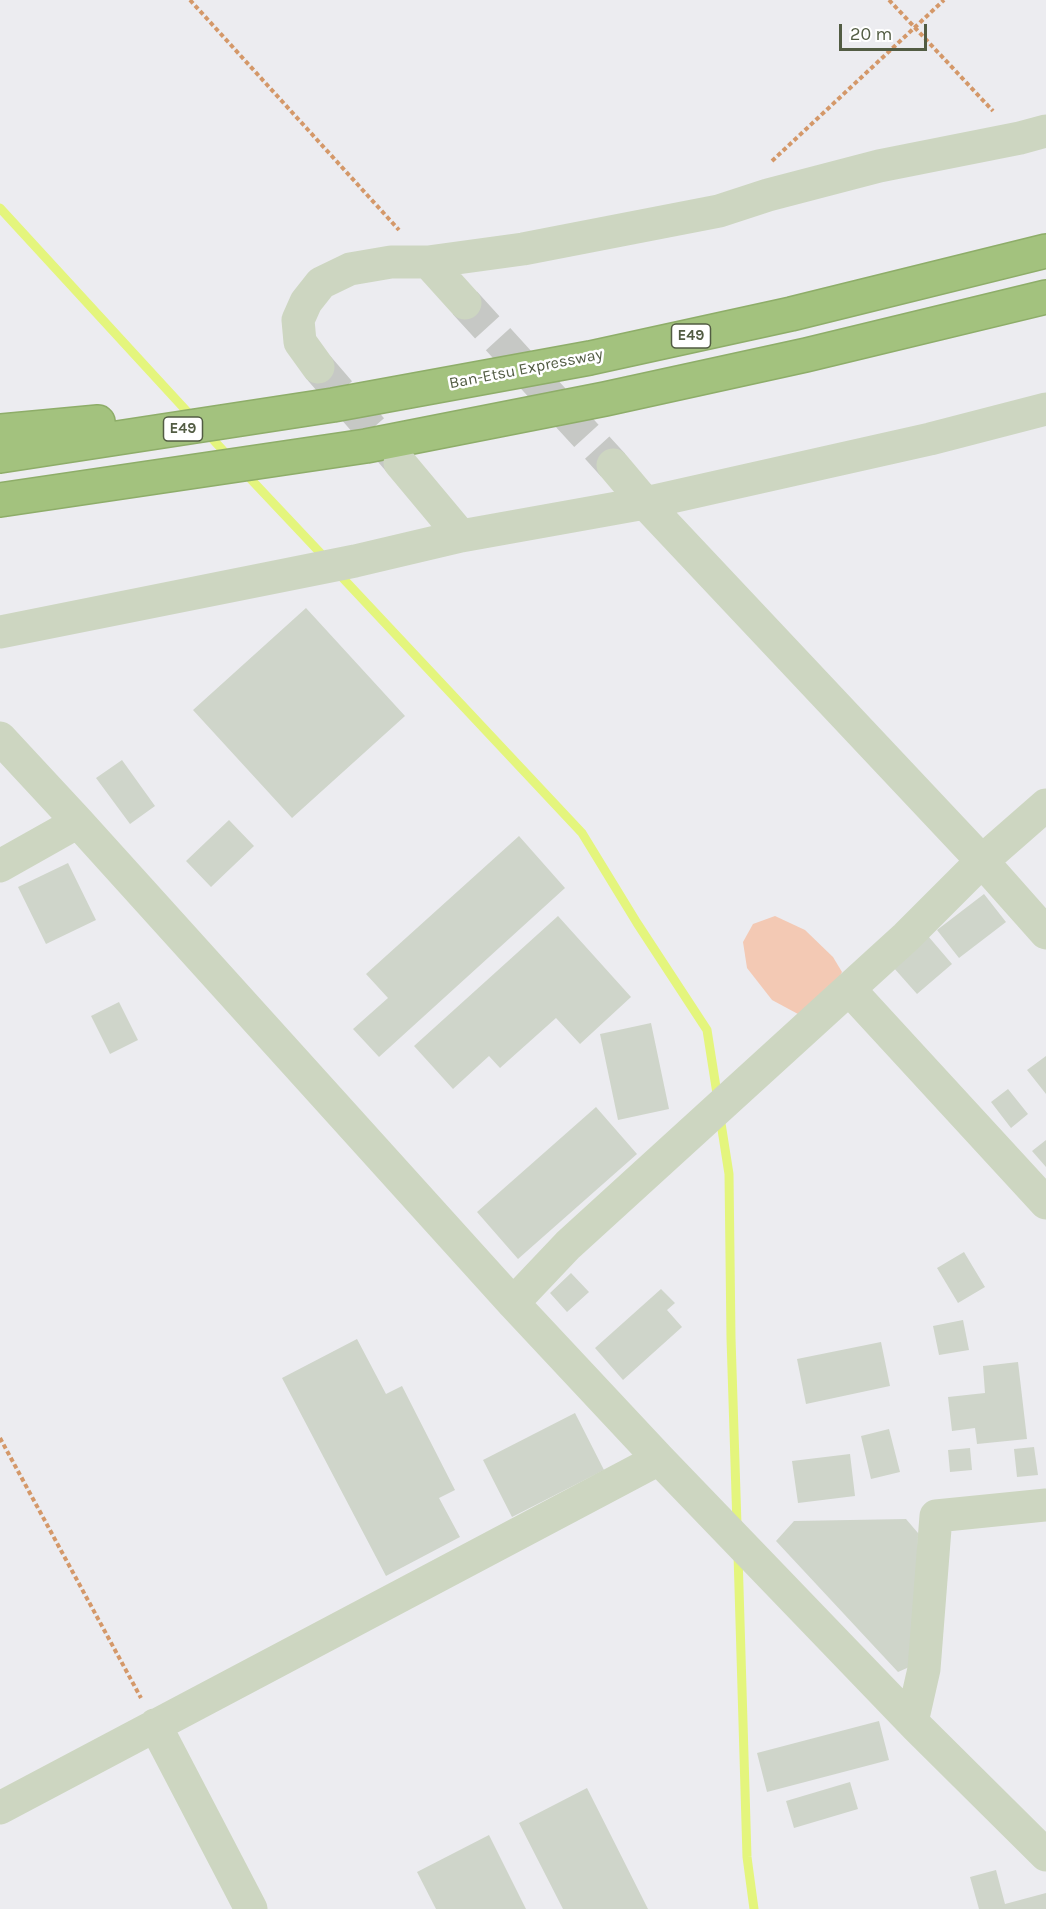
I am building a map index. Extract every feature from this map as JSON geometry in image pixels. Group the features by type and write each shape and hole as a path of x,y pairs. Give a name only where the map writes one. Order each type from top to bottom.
{"highway":[{"name":"Ban-Etsu Expressway","path":"0,456 19,437 333,405 590,358 791,314 1046,251"},
{"path":"0,524 65,502 278,460 366,447 605,399 806,355 1046,297"},
{"path":"0,500 65,502"}],"street":[{"path":"318,366 300,342 298,320 306,302 321,283 350,269 391,262 428,262 523,249 719,211 768,195 879,166 1033,135"},
{"path":"428,262 465,303"},
{"path":"0,632 356,561 461,536 645,503 930,439 1046,408"},
{"path":"400,463 461,536"},
{"path":"613,465 645,503 982,861 1046,933"},
{"path":"0,738 513,1303 659,1459 912,1722 1046,1855"},
{"path":"513,1303 568,1245 906,937 982,861 1046,806"},
{"path":"0,866 78,822"},
{"path":"849,989 1046,1203"},
{"path":"0,1808 659,1459"},
{"path":"912,1722 924,1669 936,1516 1046,1505"},
{"path":"155,1725 251,1909"}],"path":[{"path":"190,0 428,262"},
{"path":"889,0 913,27 1033,135"},
{"path":"770,163 944,0"},
{"path":"0,1438 155,1725"}],"shaded area":[{"path":"775,916 805,930 833,957 842,972 834,987 798,1014 772,1000 747,968 743,942 753,924"}],"building":[{"path":"306,608 405,716 292,818 193,710"},
{"path":"122,760 155,806 130,824 96,778"},
{"path":"229,820 254,846 211,887 186,861"},
{"path":"519,836 565,888 379,1057 353,1029 388,998 366,974"},
{"path":"68,863 96,920 46,944 18,887"},
{"path":"984,894 1006,922 959,958 937,930"},
{"path":"558,916 631,997 580,1044 556,1018 500,1068 489,1056 453,1089 414,1046"},
{"path":"928,936 952,964 917,994 893,967"},
{"path":"119,1002 138,1040 110,1054 91,1016"},
{"path":"651,1023 669,1109 618,1120 600,1034"},
{"path":"1046,1056 1046,1094 1027,1070"},
{"path":"1008,1089 1028,1114 1011,1128 991,1102"},
{"path":"596,1107 637,1154 518,1259 477,1212"},
{"path":"1046,1140 1046,1167 1032,1151"},
{"path":"964,1252 985,1287 958,1303 937,1268"},
{"path":"571,1273 589,1292 567,1312 550,1293"},
{"path":"661,1289 675,1303 667,1310 682,1327 623,1380 595,1348"},
{"path":"963,1320 969,1350 939,1355 933,1326"},
{"path":"357,1339 386,1394 402,1386 455,1490 439,1498 460,1537 386,1576 282,1378"},
{"path":"881,1342 890,1386 806,1404 797,1359"},
{"path":"1018,1362 1027,1439 977,1444 975,1428 952,1431 948,1397 985,1393 983,1366"},
{"path":"575,1413 604,1470 512,1517 483,1460"},
{"path":"889,1429 900,1472 871,1479 861,1436"},
{"path":"1034,1447 1038,1475 1017,1477 1014,1449"},
{"path":"970,1448 972,1470 950,1472 948,1450"},
{"path":"850,1454 855,1496 798,1503 792,1461"},
{"path":"906,1519 918,1533 916,1664 898,1672 776,1541 794,1521"},
{"path":"879,1721 889,1760 767,1792 757,1753"},
{"path":"850,1782 858,1809 794,1828 786,1801"},
{"path":"587,1788 648,1909 563,1909 519,1823"},
{"path":"489,1835 526,1909 436,1909 417,1872"},
{"path":"996,1870 1005,1904 1046,1893 1046,1909 979,1909 970,1877"}],"waterway":[{"path":"0,208 193,418"},
{"path":"207,433 230,458"},
{"path":"244,472 327,560"},
{"path":"338,573 582,833 707,1030 718,1100"},
{"path":"720,1117 729,1174 737,1525"},
{"path":"738,1554 747,1857 754,1909"}],"tunnel":[{"path":"465,303 613,465"},
{"path":"318,367 399,461"}]}
